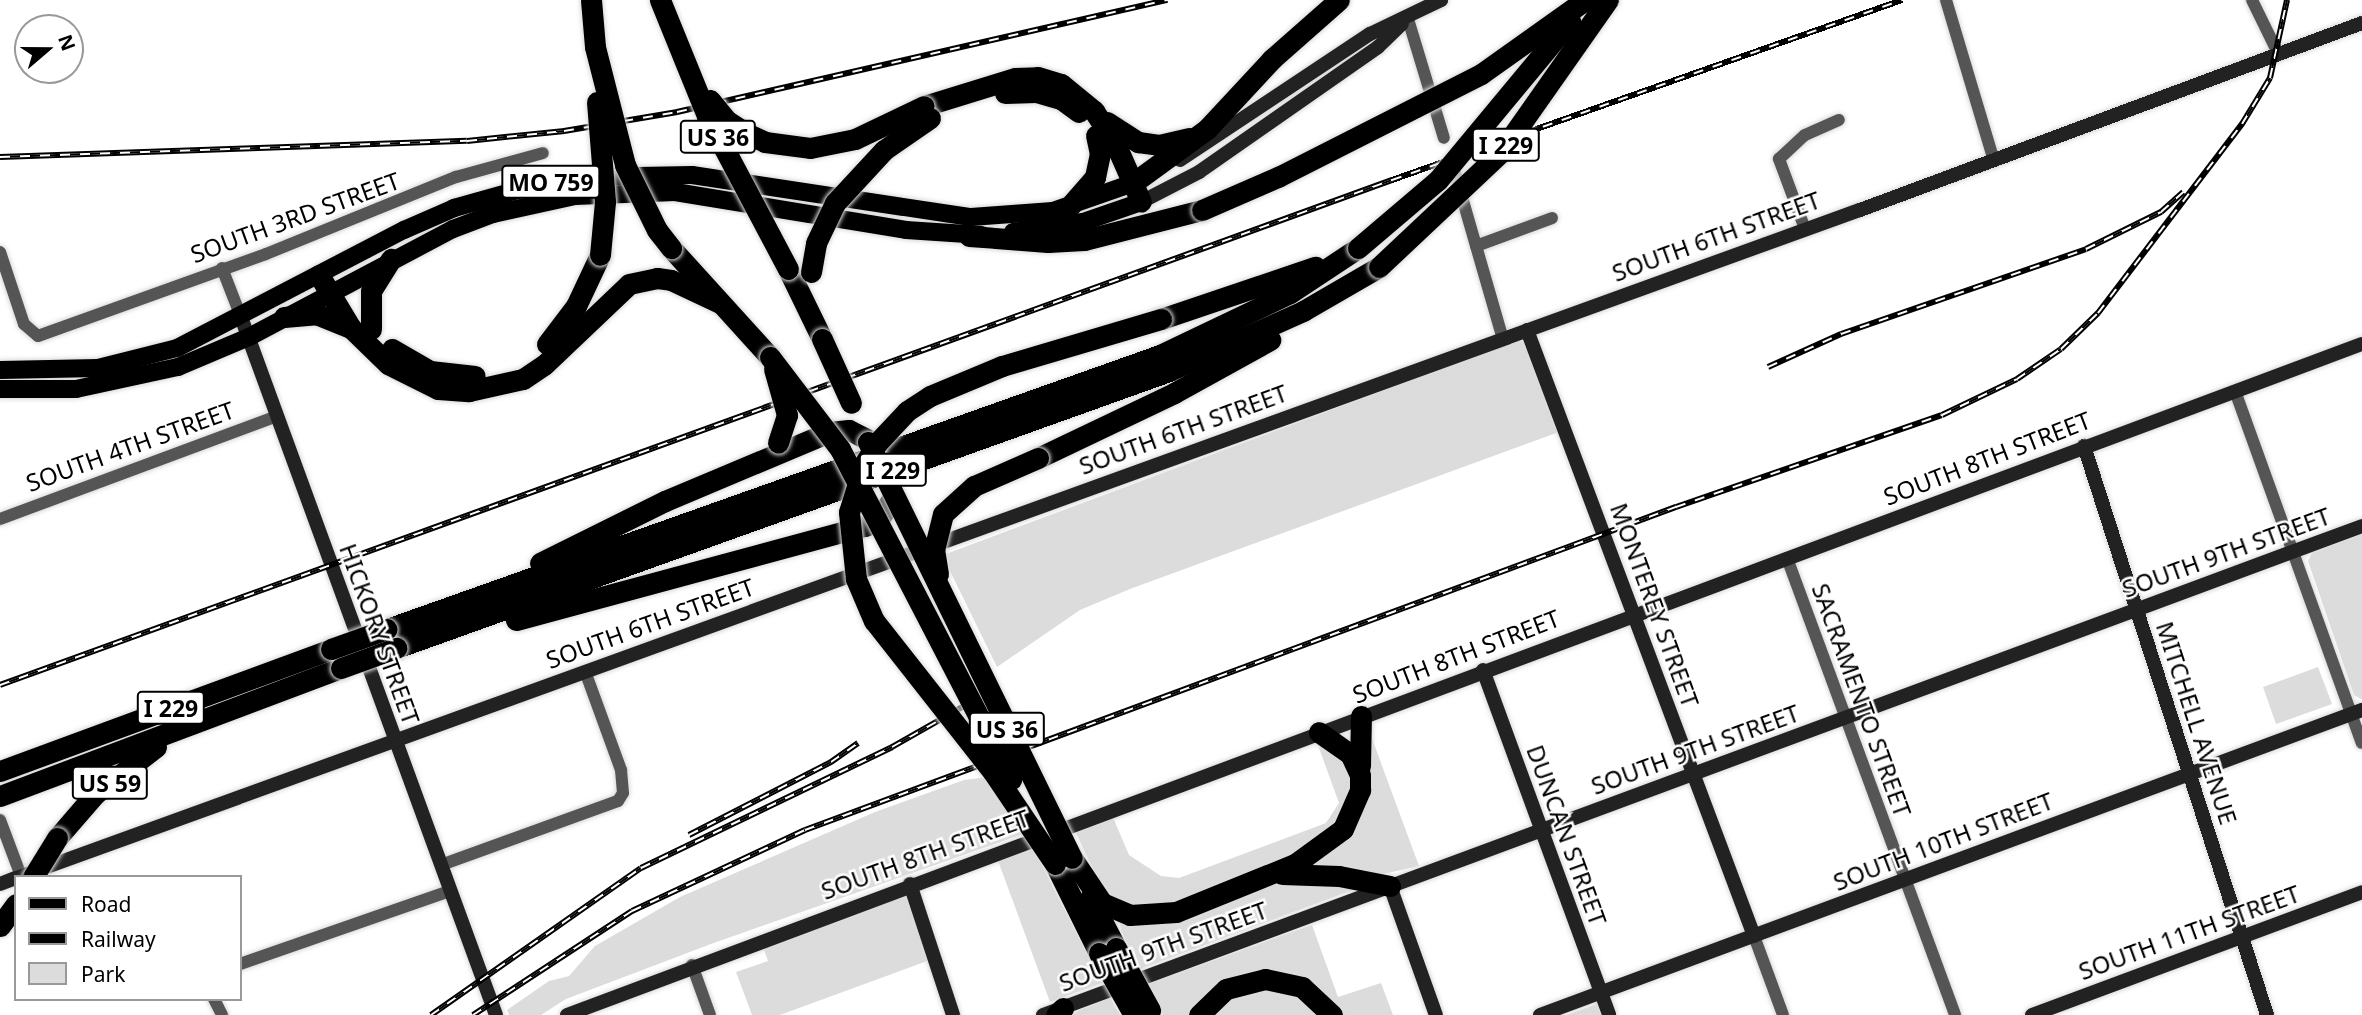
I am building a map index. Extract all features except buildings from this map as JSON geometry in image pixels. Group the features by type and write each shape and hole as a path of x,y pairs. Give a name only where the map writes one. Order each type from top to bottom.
{"highway":[{"name":"US 36","path":"591,0 594,47 625,165 671,248 770,357 829,432 878,521 934,606"},
{"name":"US 36","path":"660,0 685,67 820,333 894,498 934,606 1108,951 1145,1013"},
{"path":"1132,195 1207,129 1272,59 1339,0"},
{"path":"969,236 1048,242 1084,240 1202,209 1278,177 1481,75 1586,0"},
{"name":"I 229","path":"0,796 172,736 341,668 454,605 1160,355 1290,293 1358,248 1438,180 1586,0"},
{"name":"I 229","path":"6,769 331,649 445,632 1169,370 1303,311 1379,267 1434,220 1501,152 1608,0"},
{"path":"284,317 316,314 361,328 406,360 430,371 457,378 511,369 557,335 576,306 600,255 605,202 594,47"},
{"path":"685,67 726,120 765,142 788,147 834,145 927,112 981,98 1036,92 1061,99 1081,113 1132,195"},
{"path":"820,333 811,272 816,243 835,203 884,150 927,112 989,83 1038,77 1075,91 1119,134 1138,142 1180,142 1207,129"},
{"path":"1094,111 1132,195"},
{"path":"1069,207 1095,177 1100,155 1096,135"},
{"path":"1358,248 1272,283 1002,366 930,396 906,411 878,442 864,464 849,512 856,579 874,621 1063,861 1102,902 1130,915 1176,912 1266,877 1311,856 1343,829 1356,804 1360,775 1361,716"},
{"path":"361,328 371,291 391,259"},
{"path":"934,606 934,550 943,514 974,486 1038,458 1208,375 1310,316 1379,267"},
{"path":"326,285 388,364 413,380 438,389 469,391 523,379 544,365 629,284 671,280 720,303"},
{"path":"770,357 786,402 786,427 775,450"},
{"path":"454,605 605,528 775,450 829,432 849,430 867,439"},
{"path":"445,632 499,624 878,521 894,498"},
{"path":"1319,732 1343,745 1360,775"},
{"name":"US 59","path":"34,875 57,838 95,794 172,736"},
{"path":"1266,877 1319,874 1390,886"},
{"path":"1199,1015 1226,989 1265,979 1302,987 1332,1015"}],"main road":[{"path":"1132,195 1370,34 1408,19 1441,0"},
{"path":"969,236 1059,226 1132,195 1199,172 1378,47 1408,19"},
{"name":"SOUTH 6TH STREET","path":"24,875 1994,161 2362,23"},
{"name":"MO 759","path":"0,389 76,390 126,381 178,367 248,337 284,317 326,285 454,208 538,184 584,177 692,175 927,214 971,217 1069,207 1132,195"},
{"name":"MO 759","path":"0,370 54,373 139,360 177,348 241,317 391,259 493,214 575,197 625,192 722,197 906,230 969,236"},
{"name":"HICKORY STREET","path":"241,317 275,417 496,1015"},
{"name":"MONTEREY STREET","path":"1527,330 1754,936"},
{"name":"SOUTH 8TH STREET","path":"567,1015 692,965 2362,344"},
{"name":"MITCHELL AVENUE","path":"2084,446 2267,1015"},
{"name":"SOUTH 9TH STREET","path":"1054,1013 2362,526"},
{"name":"DUNCAN STREET","path":"1483,670 1609,1015"},
{"name":"SOUTH 10TH STREET","path":"1540,1015 2357,712"},
{"path":"910,884 953,1015"},
{"path":"1390,886 1436,1015"},
{"name":"SOUTH 11TH STREET","path":"2032,1015 2362,892"}],"street":[{"path":"1946,0 1994,161"},
{"path":"2252,0 2278,53"},
{"path":"1408,19 1444,138"},
{"path":"1805,229 1779,159 1805,135 1839,120"},
{"name":"SOUTH 3RD STREET","path":"0,252 24,324 38,336 64,329 456,177 543,153"},
{"path":"1455,173 1503,338"},
{"path":"1476,246 1552,218"},
{"name":"HICKORY STREET","path":"222,268 241,317"},
{"path":"2235,391 2293,552 2357,712 2362,743"},
{"name":"SOUTH 4TH STREET","path":"0,519 275,417"},
{"name":"SACRAMENTO STREET","path":"1787,558 1955,1015"},
{"path":"441,865 604,809 618,801 623,779 585,671"},
{"path":"0,820 18,875"},
{"path":"242,963 450,891"},
{"name":"MONTEREY STREET","path":"1754,936 1783,1015"},
{"path":"692,965 710,1015"}],"green space":[{"path":"1516,341 1523,342 1527,349 1559,432 1130,589 1080,610 997,667 949,569 946,554"},
{"path":"2362,534 2361,699 2354,695 2308,561 2312,553"},
{"path":"2318,667 2332,704 2276,724 2263,687"},
{"path":"1367,725 1419,866 1383,874 1296,868 1350,832"},
{"path":"1322,744 1354,770 1346,815 1305,853 1162,906 1121,906 1102,888 1074,829 1112,815 1129,855 1161,876 1179,878 1326,823 1339,803 1319,748"},
{"path":"995,776 1026,833 711,944 566,999 541,1015 509,1015 507,1010 549,981 569,976 595,946 680,897 875,812 964,780"},
{"path":"1032,846 1102,983 1050,1002 997,858"},
{"path":"1285,879 1358,888 1140,969 1121,930 1119,918"},
{"path":"901,893 908,896 930,960 780,1015 752,1015 736,972 768,961 762,944"},
{"path":"1312,925 1338,997 1381,983 1393,1015 1339,1015 1273,973 1195,1015 1163,1015 1148,984"},
{"path":"1243,988 1297,990 1326,1015 1209,1015"},
{"path":"1110,998 1120,1015 1072,1015 1080,1010"},
{"path":"1597,1004 1601,1015 1567,1015"}],"railway":[{"path":"0,157 467,141 564,131 677,112 1167,0"},
{"path":"0,685 1392,180 1902,0"},
{"path":"473,1015 632,911 805,830 1676,507 1942,415 2017,379 2061,349 2098,313 2242,124 2270,78 2287,0"},
{"path":"1768,367 1841,334 2086,249 2161,212 2183,192"},
{"path":"431,1015 641,868 892,747 966,705"},
{"path":"689,835 831,762 858,743"}]}
